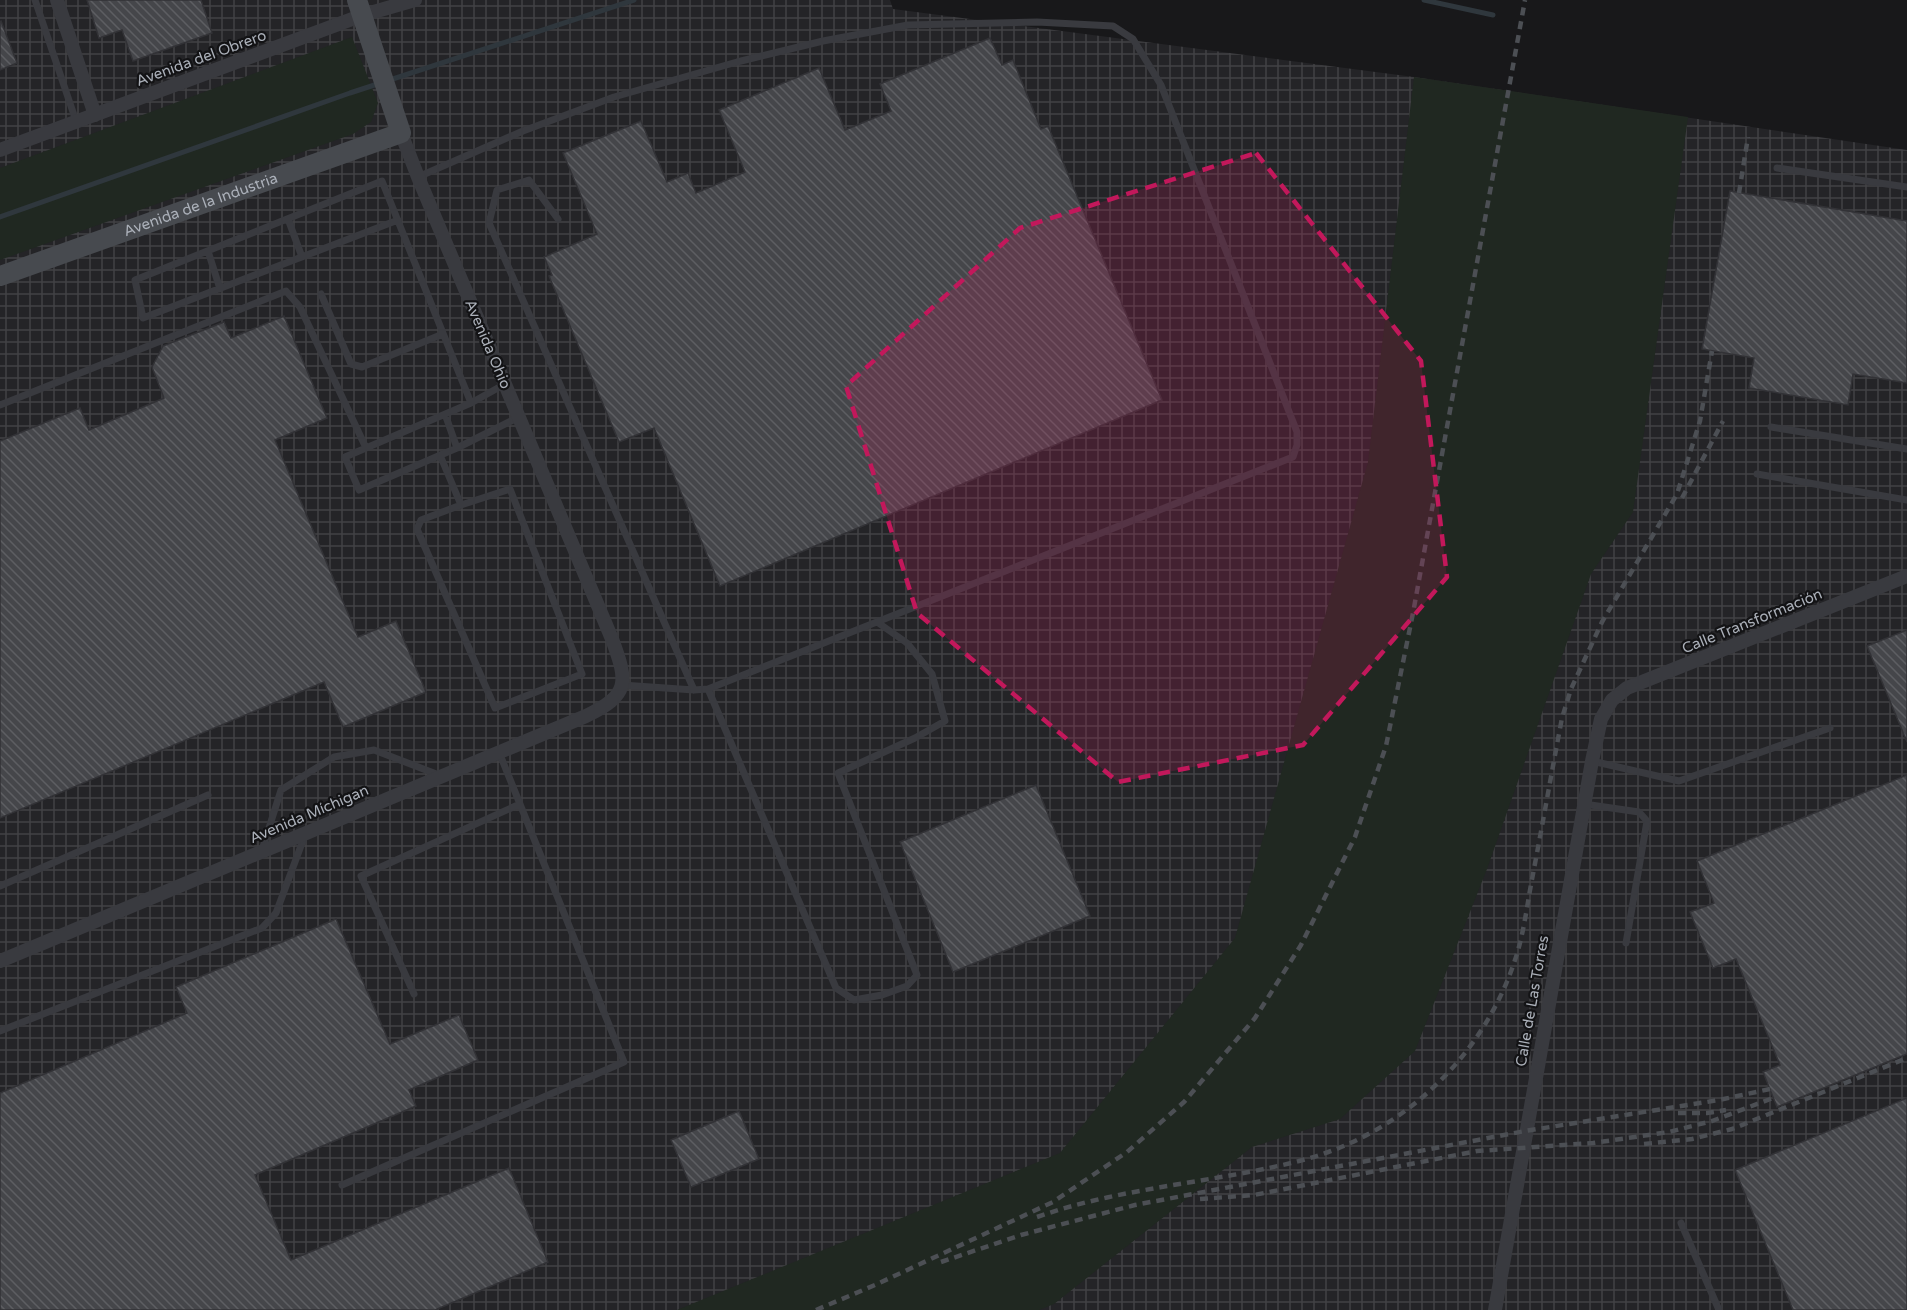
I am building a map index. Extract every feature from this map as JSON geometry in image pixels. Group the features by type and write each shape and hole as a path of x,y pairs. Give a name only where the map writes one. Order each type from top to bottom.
{"street":[{"path":"57,0 95,115"},
{"name":"Avenida del Obrero","path":"0,150 95,115 360,8 415,0"},
{"name":"Avenida Ohio","path":"360,8 417,177 612,639 624,676 622,686"},
{"path":"356,149 368,141 392,104"},
{"name":"Avenida de la Industria","path":"0,276 401,133"},
{"name":"Calle Transformación","path":"1612,700 1627,688 1907,576"},
{"name":"Avenida Míchigan","path":"0,961 601,709 619,694 622,686"},
{"name":"Calle de Las Torres","path":"1495,1310 1592,761 1602,719 1612,700"}],"lane":[{"path":"35,0 76,121"},
{"path":"417,177 523,132 614,97 737,62 862,32 908,25 1037,22 1113,26 1133,39 1161,85 1298,432 1293,457 708,689 622,686"},
{"path":"1777,168 1907,187"},
{"path":"398,220 143,318 135,280 382,180 398,220 443,334 471,404"},
{"path":"558,219 529,180 497,190 489,223 694,690"},
{"path":"288,219 302,257"},
{"path":"208,251 220,289"},
{"path":"0,405 286,291 300,307 366,448"},
{"path":"321,294 351,364 362,367 443,334"},
{"path":"505,384 471,404 345,457 359,489 457,448 519,417"},
{"path":"445,414 457,448"},
{"path":"1771,426 1907,449"},
{"path":"440,455 461,505"},
{"path":"1757,474 1907,500"},
{"path":"510,489 582,674 495,708 417,530 421,519 461,505 510,489"},
{"path":"708,689 836,988 854,1000 882,995 908,986 918,975 838,773 915,738 945,721 932,674 907,643 877,622"},
{"path":"1592,761 1679,781 1830,728"},
{"path":"261,852 281,790 333,757 374,750 441,776"},
{"path":"342,1185 624,1062 499,752"},
{"path":"0,886 208,795"},
{"path":"414,994 362,876 520,804"},
{"path":"1584,804 1639,812 1647,821 1626,943"},
{"path":"0,1031 262,928 276,913 306,833"},
{"path":"1681,1223 1719,1310"}],"highlighted area":[{"path":"1256,153 1421,361 1447,577 1303,745 1118,782 917,613 846,386 1020,228"}],"shaded area":[{"path":"0,0 890,0 893,9 1414,77 1907,150 1907,1310 0,1310"},
{"path":"352,37 378,103 371,122 353,134 0,260 0,168"},
{"path":"1414,77 1688,117 1633,512 1591,574 1487,869 1415,1051 1340,1119 1252,1147 1054,1304 1039,1310 677,1310 1060,1153 1235,938 1368,462"}],"building":[{"path":"87,0 201,0 212,33 133,61 122,30 99,38"},
{"path":"0,22 17,63 0,70"},
{"path":"990,38 1002,65 1013,60 1041,129 1048,126 1162,400 720,586 654,428 619,442 549,276 552,275 544,257 597,234 563,153 641,121 667,182 688,173 696,193 745,172 719,110 819,68 845,130 891,111 880,84"},
{"path":"1730,191 1907,221 1907,383 1853,374 1848,405 1749,388 1754,358 1702,349"},
{"path":"284,316 327,418 275,440 358,637 396,621 426,692 343,727 324,682 0,818 0,441 80,408 89,430 164,398 152,367 163,346 224,322 231,338"},
{"path":"1907,630 1907,742 1867,646"},
{"path":"1907,775 1907,1054 1777,1107 1763,1072 1780,1065 1736,959 1713,968 1690,912 1714,903 1697,861"},
{"path":"1036,785 1090,916 953,972 900,842"},
{"path":"336,919 390,1044 459,1015 478,1060 409,1090 416,1106 255,1175 291,1260 509,1168 548,1262 435,1310 0,1310 0,1093 187,1013 176,987"},
{"path":"1907,1098 1907,1310 1793,1310 1735,1170"},
{"path":"739,1111 759,1159 691,1187 671,1140"}],"waterway":[{"path":"0,217 350,93 634,0"},
{"path":"1424,0 1493,15"}],"railway":[{"path":"816,1310 1053,1202 1127,1152 1184,1102 1255,1018 1301,945 1355,837 1386,746 1413,613 1525,0"},
{"path":"1739,193 1748,137"},
{"path":"1037,1217 1102,1199 1299,1161 1336,1149 1370,1133 1402,1113 1432,1089 1458,1062 1481,1031 1514,963 1523,930 1562,718 1571,689 1602,622 1677,494 1700,421 1712,351"},
{"path":"1682,498 1723,421"},
{"path":"1644,1144 1692,1139 1732,1129 1907,1058"},
{"path":"941,1262 1021,1235 1135,1205 1525,1131 1719,1100 1770,1089"},
{"path":"1200,1199 1254,1195 1477,1151 1593,1143 1669,1132 1712,1121 1773,1098"},
{"path":"1678,1113 1707,1113 1726,1110"}]}
